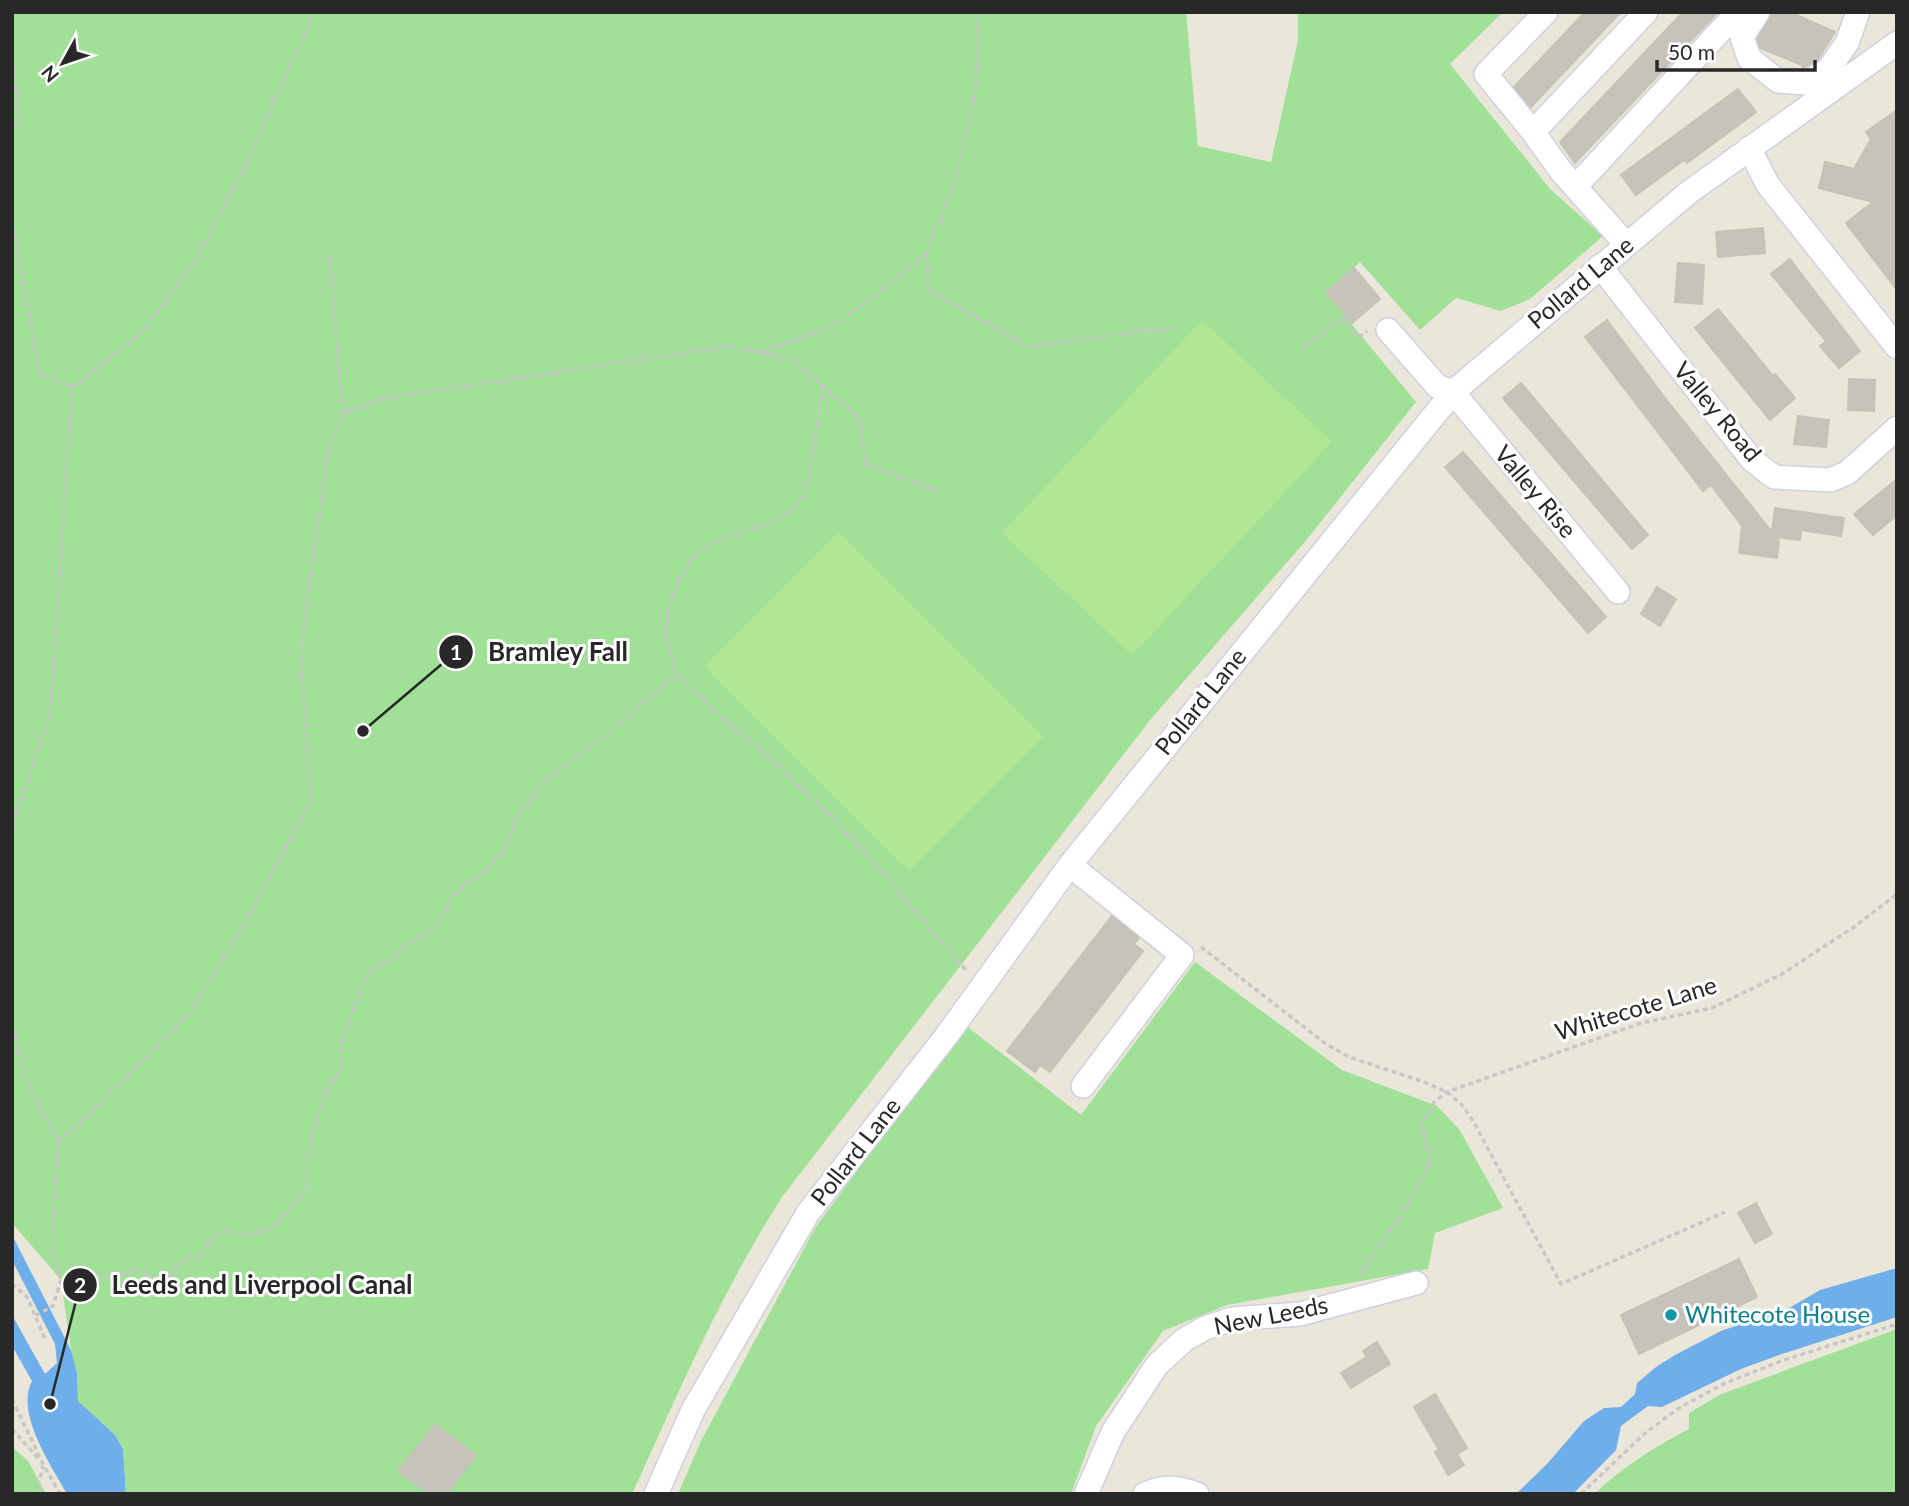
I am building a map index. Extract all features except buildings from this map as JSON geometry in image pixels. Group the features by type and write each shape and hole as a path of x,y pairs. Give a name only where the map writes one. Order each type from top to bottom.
{"street":[{"path":"1546,12 1486,74 1561,171 1626,244"},
{"path":"1533,132 1646,12"},
{"path":"1576,186 1738,12"},
{"path":"1758,12 1742,37 1749,58 1778,81 1806,83 1828,70 1847,43 1858,12"},
{"name":"Pollard Lane","path":"656,1494 693,1410 808,1213 982,988 1070,865 1453,392 1688,193 1897,43"},
{"path":"1749,148 1768,184 1897,347"},
{"name":"Valley Road","path":"1600,266 1752,460 1774,477 1829,480 1847,473 1897,428"},
{"name":"Valley Rise","path":"1388,330 1437,386 1453,392 1618,592"},
{"path":"1070,865 1181,955 1083,1086"},
{"name":"New Leeds","path":"1086,1494 1113,1432 1157,1365 1184,1340 1205,1328 1232,1319 1300,1314 1416,1283"},
{"path":"1145,1494 1161,1487 1177,1487 1197,1494"}],"path":[{"path":"12,827 50,717 72,388 142,331 195,261 240,177 314,12"},
{"path":"976,12 979,48 973,104 953,188 926,254 929,291 1030,347 1132,332 1175,329"},
{"path":"12,60 20,119 12,131"},
{"path":"12,220 40,373 72,388"},
{"path":"761,352 841,322 926,254"},
{"path":"58,1142 83,1121 190,1012 256,904 311,800 300,652 328,451 343,412 328,256"},
{"path":"1303,349 1342,318 1358,338 1379,320 1388,330"},
{"path":"343,412 380,399 731,346 794,360 859,419 866,466 939,491"},
{"path":"823,386 807,489 793,511 772,522 718,540 695,555 680,578 667,611 665,639 678,674 711,708 779,766 852,838 982,988"},
{"path":"61,1280 124,1274 138,1269 149,1277 166,1277 190,1256 197,1259 215,1235 225,1230 242,1235 273,1229 308,1186 308,1155 316,1120 329,1086 341,1068 340,1045 366,976 378,965 395,958 405,946 432,929 445,913 452,896 487,869 504,849 515,820 541,784 678,674"},
{"name":"Whitecote Lane","path":"1447,1093 1641,1023 1712,1008 1782,974 1854,928 1897,894"},
{"path":"1200,946 1326,1044 1349,1057 1424,1082 1447,1093 1462,1105 1561,1284 1725,1212"},
{"path":"12,1027 29,1087 58,1142 52,1246 61,1280 53,1306 35,1317"},
{"path":"1339,1304 1402,1214 1431,1163 1421,1124 1435,1101 1447,1093"},
{"path":"12,1284 27,1297 46,1341"},
{"path":"1581,1494 1644,1434 1690,1402 1723,1384 1781,1361 1897,1324"},
{"path":"12,1399 60,1494"},
{"path":"12,1429 43,1464"},
{"path":"36,1494 43,1464"}],"green space":[{"path":"12,12 1186,12 1198,146 1271,162 1298,40 1298,12 1503,12 1450,64 1551,190 1603,236 1530,299 1501,311 1456,298 1420,330 1360,262 1325,292 1416,402 1308,538 1151,719 782,1197 720,1306 632,1494 126,1494 123,1448 115,1435 78,1401 77,1373 61,1280 12,1223"},
{"path":"1202,320 1332,442 1132,655 1002,533"},
{"path":"838,532 1043,737 909,871 704,666"},
{"path":"1195,962 1342,1070 1437,1106 1459,1129 1503,1208 1435,1233 1428,1269 1227,1305 1163,1331 1096,1426 1071,1494 678,1494 700,1443 815,1228 965,1025 1081,1115"},
{"path":"1897,1329 1897,1494 1594,1494 1639,1458 1689,1429 1689,1413 1719,1395"},
{"path":"12,1447 28,1461 46,1494 12,1494"}],"water":[{"path":"12,1235 71,1350 77,1373 78,1401 115,1435 123,1449 126,1494 67,1494 37,1439 28,1408 32,1381 12,1346 12,1315 45,1374 57,1363 55,1344 12,1260"},
{"path":"1897,1268 1897,1317 1741,1369 1662,1407 1648,1406 1621,1426 1616,1450 1573,1494 1516,1494 1547,1464 1584,1421 1604,1408 1621,1407 1635,1394 1637,1383 1675,1355 1721,1331 1791,1307 1820,1290"}],"place":[{"name":"Bramley Fall","path":"363,731"},
{"name":"Whitecote House","path":"1671,1315"},
{"name":"Leeds and Liverpool Canal","path":"50,1404"}]}
